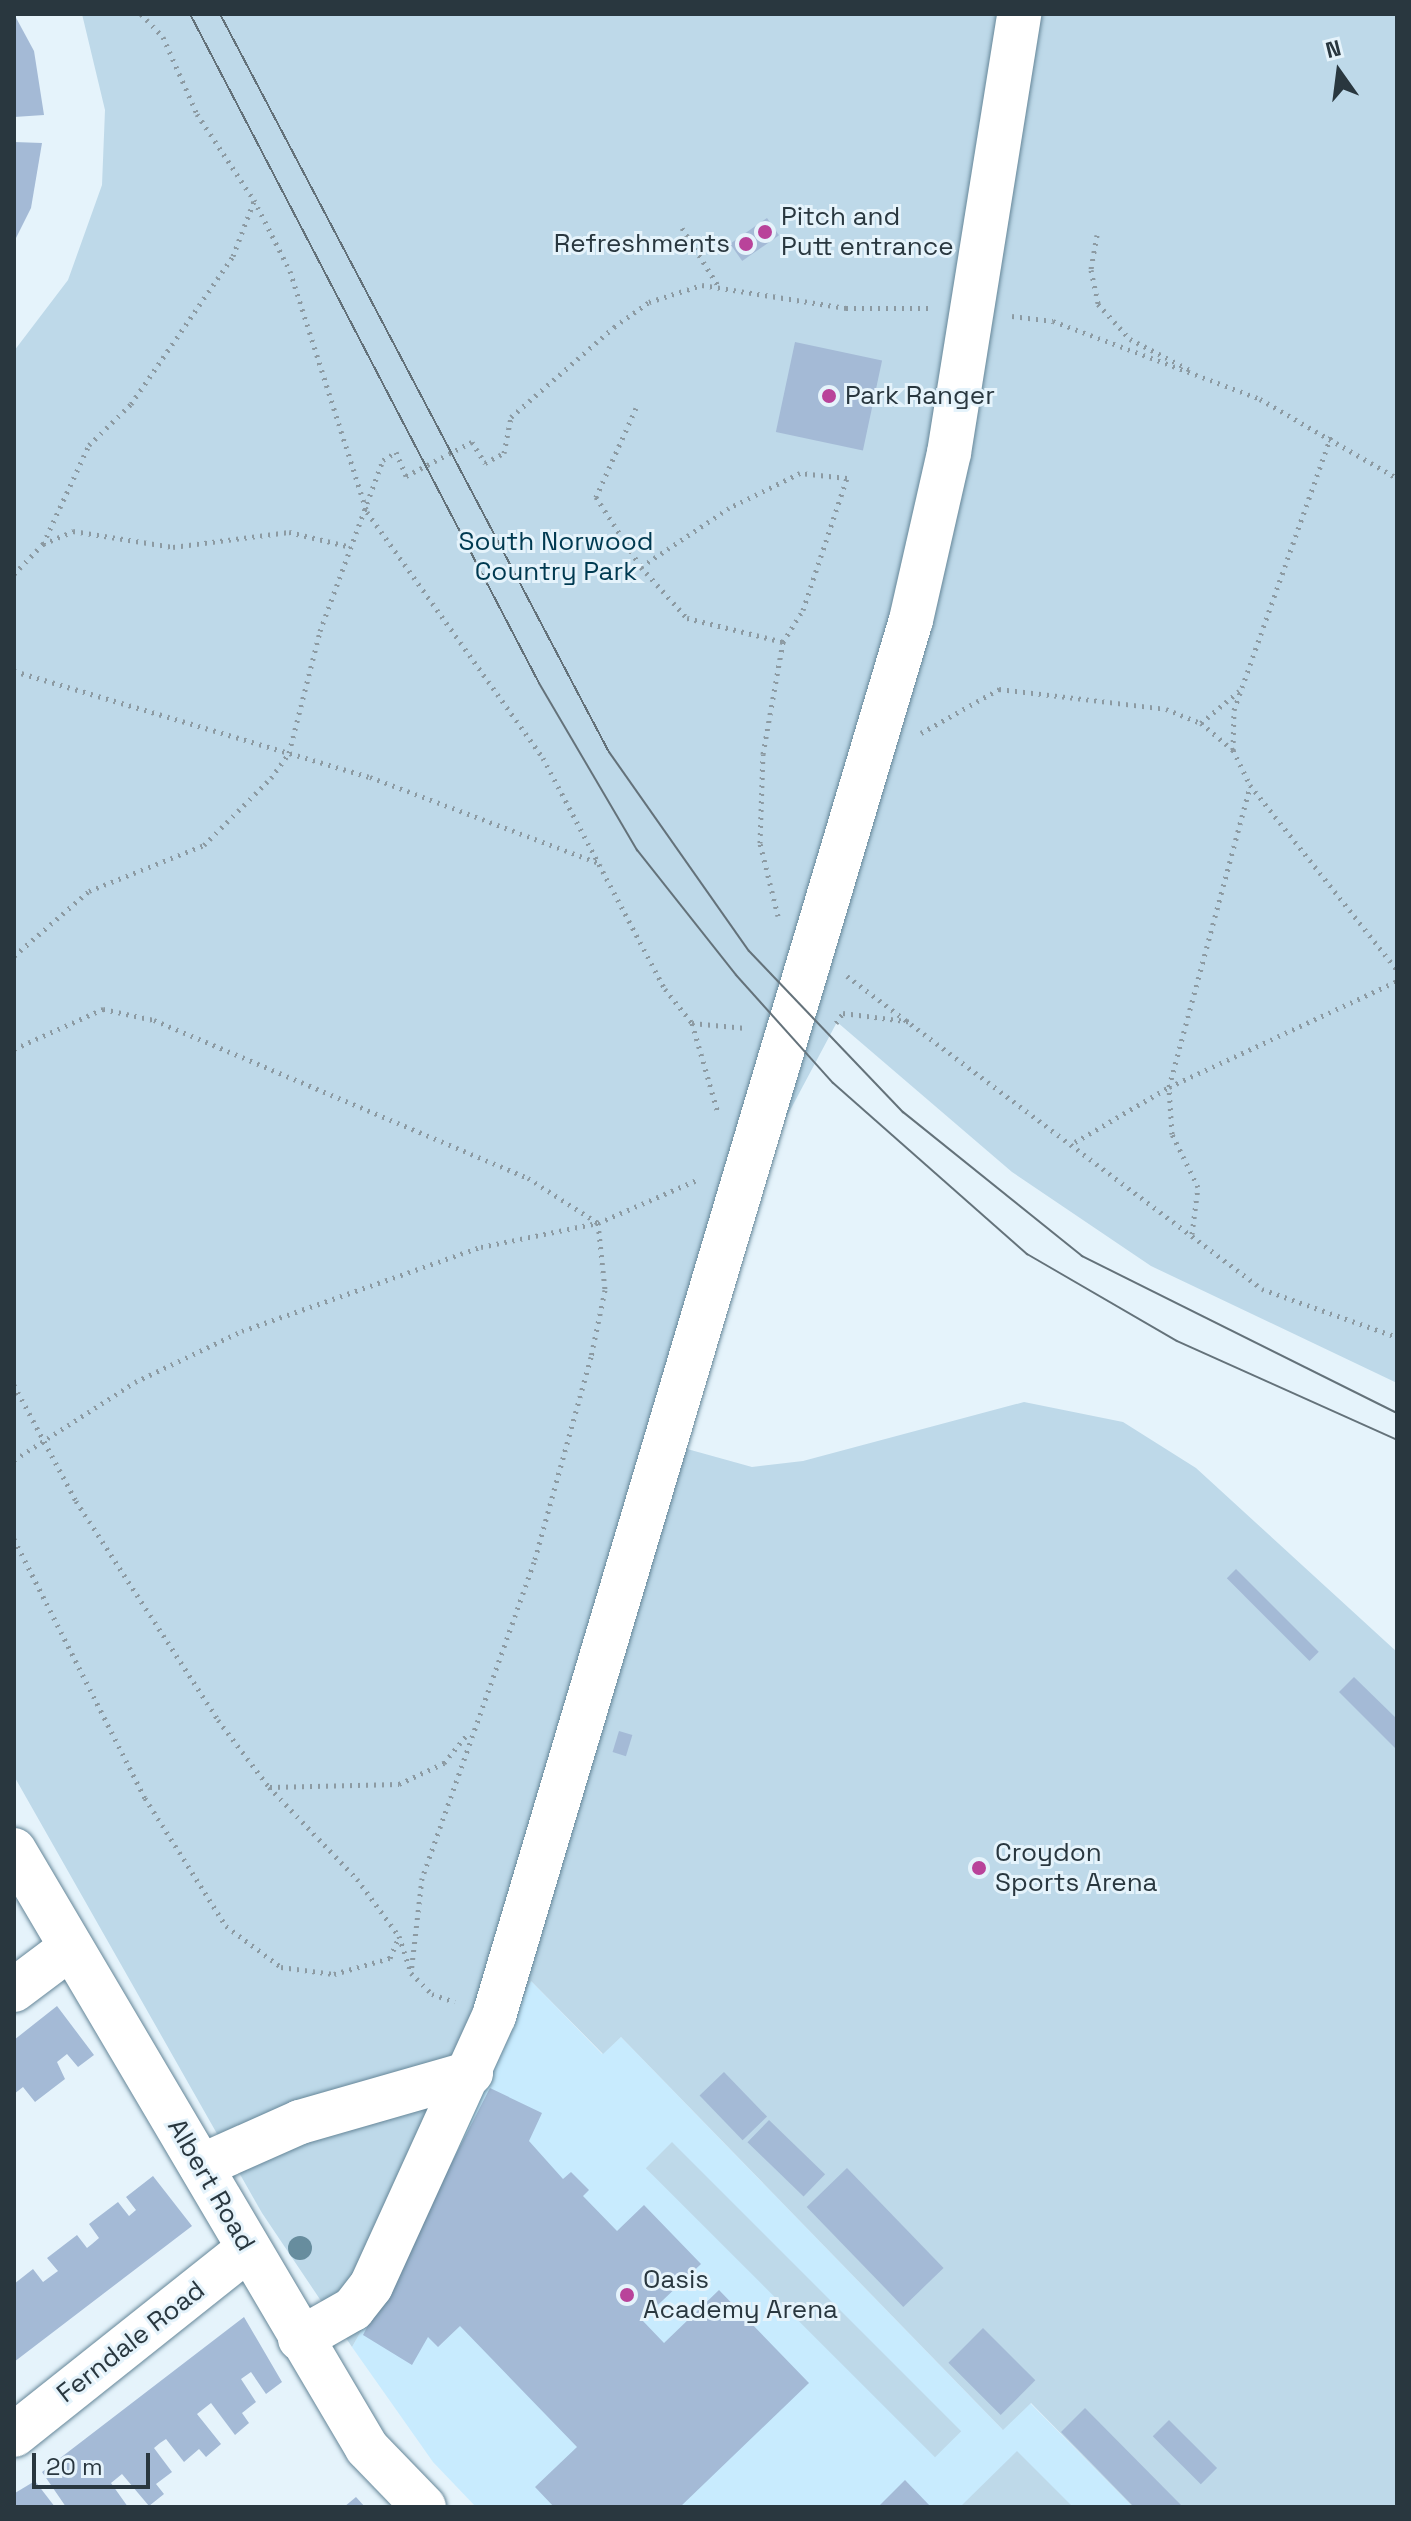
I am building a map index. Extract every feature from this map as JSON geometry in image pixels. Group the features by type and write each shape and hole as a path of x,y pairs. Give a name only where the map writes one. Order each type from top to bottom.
{"street":[{"path":"300,2339 353,2309 371,2286 471,2073 494,2016 812,959 876,735 949,453 969,311 1019,14"},
{"name":"Albert Road","path":"14,1850 367,2448 424,2507"},
{"path":"14,1990 70,1948"},
{"path":"201,2166 300,2122 471,2073"},
{"name":"Ferndale Road","path":"14,2435 248,2249"}],"path":[{"path":"141,14 163,37 197,114 254,200 311,324 336,433 367,512 518,720 603,864 665,989 692,1023 720,1127"},
{"path":"14,574 43,544 89,445 131,404 233,256 254,200"},
{"path":"682,228 720,288"},
{"path":"1097,235 1091,270 1098,304 1130,339 1218,384"},
{"path":"14,956 89,891 204,845 289,753 351,547 367,512 383,460 396,452 406,476 472,442 485,463 504,453 511,417 614,327 649,302 702,285 846,308 969,311 1053,321 1218,384 1332,434 1397,478"},
{"path":"636,408 596,497 641,567 687,618 783,642"},
{"path":"1233,750 1243,687 1332,434"},
{"path":"641,567 729,508 800,473 847,478 803,610 783,642 763,754 760,843 779,920 812,959"},
{"path":"43,544 73,531 173,547 289,532 351,547"},
{"path":"14,671 289,753 603,864"},
{"path":"1201,723 1243,687"},
{"path":"876,735 939,728 999,689 1166,709 1201,723 1233,750 1250,785 1397,970"},
{"path":"1192,1234 1198,1187 1172,1134 1169,1087 1250,785"},
{"path":"1075,1142 1169,1087 1397,981"},
{"path":"864,984 1075,1142 1262,1289 1397,1337"},
{"path":"14,1049 103,1009 154,1020 528,1178 598,1223"},
{"path":"826,1037 843,1013 914,1022"},
{"path":"692,1023 763,1032"},
{"path":"14,1460 45,1435 135,1382 355,1287 481,1247 598,1223 686,1190 709,1168"},
{"path":"411,1973 422,1878 472,1728 534,1562 591,1357 605,1290 598,1223"},
{"path":"14,1385 45,1435 76,1501 269,1787 357,1879 399,1936 411,1973 432,1994 494,2016"},
{"path":"14,1539 145,1798 226,1926 281,1967 334,1974 390,1958 399,1936"},
{"path":"269,1787 399,1784 444,1763 472,1728"}],"shaded area":[{"name":"Oasis Academy Arena","path":"530,1980 602,2054 621,2037 1002,2429 1030,2403 1133,2507 476,2507 433,2462 352,2347 411,2243"}],"green space":[{"name":"South Norwood Country Park","path":"82,14 1397,14 1397,1383 1151,1266 1012,1172 837,1022 778,1133 680,1447 752,1467 803,1461 1024,1402 1123,1422 1196,1468 1397,1652 1397,2507 1133,2507 1031,2403 1003,2430 621,2037 603,2054 531,1981 411,2243 352,2347 262,2213 14,1776 14,351 68,280 102,185 105,110"},
{"path":"672,2142 961,2431 935,2457 646,2168"},
{"path":"1017,2451 1073,2507 960,2507"}],"building":[{"path":"14,14 34,51 44,115 14,117"},
{"path":"14,142 42,143 31,208 14,242"},
{"path":"767,218 779,235 742,261 730,244"},
{"name":"Park Ranger","path":"795,342 882,361 863,450 776,432"},
{"path":"1236,1569 1319,1652 1310,1661 1227,1578"},
{"path":"1354,1677 1397,1719 1397,1750 1339,1692"},
{"path":"619,1731 632,1735 626,1756 613,1752"},
{"path":"57,2006 94,2055 78,2067 67,2054 57,2062 65,2079 35,2102 23,2087 14,2094 14,2040"},
{"path":"724,2072 767,2117 743,2140 700,2096"},
{"path":"490,2088 542,2113 529,2141 563,2179 571,2172 589,2190 583,2196 617,2231 644,2205 701,2264 642,2320 664,2343 719,2290 809,2383 680,2507 554,2507 535,2487 577,2447 460,2326 438,2347 428,2337 412,2365 363,2335"},
{"path":"769,2120 825,2174 804,2196 747,2142"},
{"path":"847,2168 944,2268 903,2307 807,2207"},
{"path":"153,2176 192,2226 14,2362 14,2284 33,2269 43,2282 58,2271 47,2258 77,2235 87,2248 99,2238 89,2224 118,2202 129,2216 136,2210 126,2197"},
{"path":"244,2317 282,2382 266,2394 251,2372 241,2379 256,2402 242,2413 249,2423 235,2435 211,2403 197,2414 221,2444 206,2457 199,2449 184,2462 166,2439 154,2448 172,2472 156,2484 164,2494 149,2506 122,2474 111,2483 128,2507 66,2507 42,2472"},
{"path":"983,2328 1035,2380 1001,2415 948,2363"},
{"path":"1085,2408 1183,2507 1134,2507 1061,2432"},
{"path":"1169,2420 1217,2468 1201,2484 1153,2436"},
{"path":"905,2480 931,2507 878,2507"},
{"path":"35,2481 55,2507 14,2507 15,2493"},
{"path":"356,2497 365,2507 344,2507"}],"tram line":[{"path":"190,14 539,683 637,850 736,975 833,1083 1027,1254 1177,1341 1397,1440"},
{"path":"220,14 609,752 749,951 903,1112 1082,1256 1397,1413"}],"place":[{"name":"Pitch and Putt entrance","path":"765,232"},
{"name":"Refreshments","path":"746,244"},
{"name":"Park Ranger","path":"829,396"},
{"name":"Croydon Sports Arena","path":"979,1868"},
{"name":"Oasis Academy Arena","path":"627,2295"}]}
